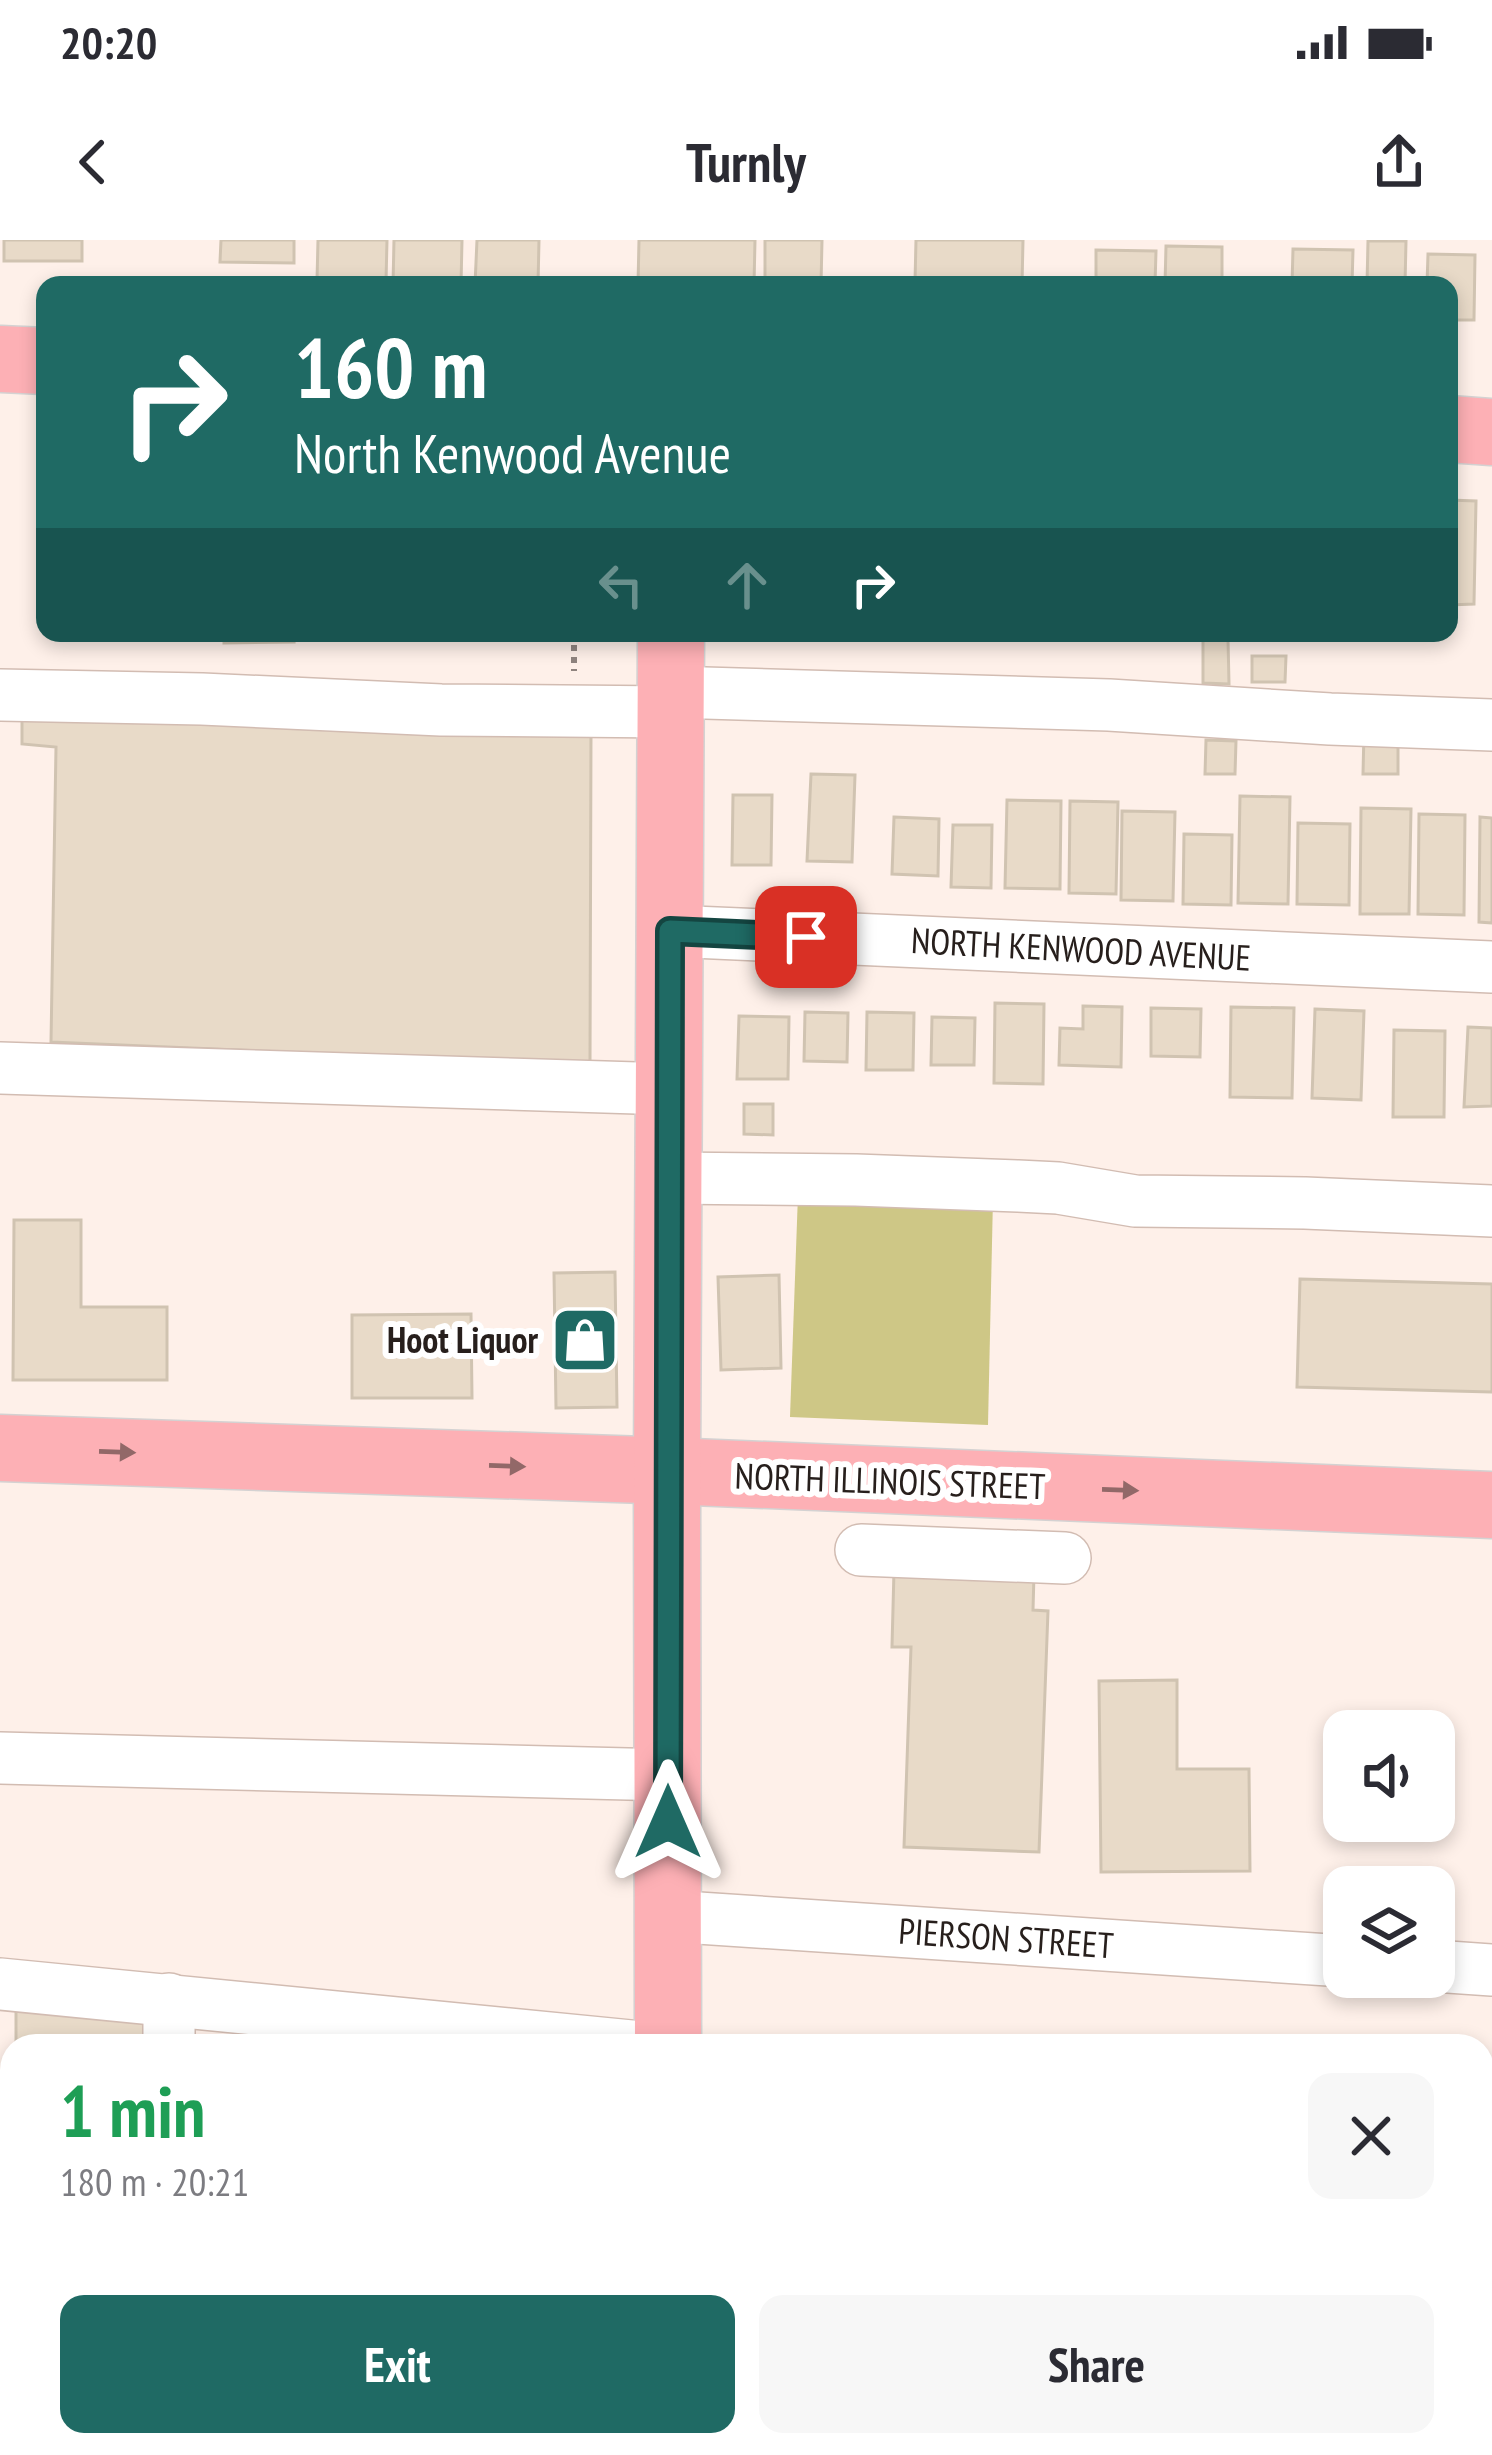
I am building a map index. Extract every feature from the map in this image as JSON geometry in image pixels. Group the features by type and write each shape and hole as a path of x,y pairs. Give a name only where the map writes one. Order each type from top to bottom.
{"main road":[{"path":"0,359 36,361"},
{"path":"1458,430 1492,431"},
{"path":"668,2034 671,679"},
{"name":"NORTH ILLINOIS STREET","path":"0,1448 1492,1505"}],"street":[{"path":"0,695 441,710 671,679 1492,725"},
{"name":"NORTH KENWOOD AVENUE","path":"670,931 1492,968"},
{"path":"0,1067 669,1089"},
{"path":"669,1178 1018,1186 1135,1201 1492,1211"},
{"path":"861,1550 1065,1558"},
{"path":"0,1758 668,1775"},
{"name":"PIERSON STREET","path":"668,1916 1323,1960"},
{"path":"1455,1967 1492,1970"},
{"path":"0,1984 169,2023 390,2034"}],"shaded area":[{"path":"798,1194 993,1198 988,1425 790,1417"}],"building":[{"path":"4,240 82,240 82,261 4,261"},
{"path":"221,240 294,240 294,263 220,262"},
{"path":"318,240 387,240 386,276 317,276"},
{"path":"394,240 462,240 461,276 393,276"},
{"path":"477,240 539,240 538,276 475,276"},
{"path":"639,240 755,240 754,276 638,276"},
{"path":"765,240 822,240 821,276 765,276"},
{"path":"916,240 1023,240 1022,276 915,276"},
{"path":"1368,241 1406,241 1405,276 1367,276"},
{"path":"1166,246 1222,247 1222,276 1165,276"},
{"path":"1293,249 1353,250 1352,276 1292,276"},
{"path":"1096,250 1156,251 1155,276 1096,276"},
{"path":"1428,254 1475,255 1474,320 1458,320 1458,276 1427,276"},
{"path":"1458,500 1476,501 1474,604 1458,605"},
{"path":"1203,642 1228,642 1229,684 1203,683"},
{"path":"1252,656 1286,656 1285,682 1252,682"},
{"path":"22,711 591,731 590,1065 51,1042 56,747 22,744"},
{"path":"1364,732 1398,732 1398,774 1363,774"},
{"path":"1206,740 1236,741 1235,774 1205,774"},
{"path":"811,774 855,775 852,862 807,861"},
{"path":"733,795 772,795 771,865 732,865"},
{"path":"1240,796 1290,797 1288,904 1238,903"},
{"path":"1007,800 1061,801 1060,889 1005,888"},
{"path":"1070,801 1118,802 1116,894 1069,893"},
{"path":"1361,808 1411,809 1409,914 1360,914"},
{"path":"1122,811 1175,812 1173,901 1121,900"},
{"path":"1419,814 1465,815 1464,915 1418,914"},
{"path":"894,817 939,819 938,876 892,874"},
{"path":"1480,817 1492,818 1492,923 1479,922"},
{"path":"1298,823 1350,824 1349,905 1297,904"},
{"path":"953,825 992,825 991,888 951,887"},
{"path":"1184,834 1232,835 1231,905 1183,904"},
{"path":"995,1003 1044,1004 1043,1084 994,1083"},
{"path":"1083,1006 1122,1007 1121,1067 1059,1065 1060,1028 1083,1029"},
{"path":"1231,1007 1294,1008 1292,1098 1230,1097"},
{"path":"1151,1008 1201,1009 1200,1057 1151,1056"},
{"path":"1315,1009 1364,1011 1361,1100 1312,1098"},
{"path":"805,1012 848,1013 847,1062 804,1061"},
{"path":"867,1012 914,1013 913,1070 866,1070"},
{"path":"739,1016 789,1017 788,1079 737,1079"},
{"path":"932,1017 975,1018 974,1065 931,1065"},
{"path":"1468,1027 1492,1028 1492,1106 1464,1107"},
{"path":"1394,1030 1445,1031 1444,1117 1393,1117"},
{"path":"744,1104 773,1104 773,1135 744,1134"},
{"path":"14,1220 81,1220 81,1307 167,1307 167,1380 13,1380"},
{"name":"Hoot Liquor","path":"615,1272 617,1407 556,1408 554,1273"},
{"path":"779,1275 781,1368 721,1370 718,1277"},
{"path":"1300,1279 1492,1284 1492,1392 1297,1387"},
{"path":"471,1314 472,1398 352,1398 352,1315"},
{"path":"894,1570 1034,1574 1033,1610 1048,1611 1039,1852 904,1847 911,1647 892,1647"},
{"path":"1177,1680 1177,1769 1249,1769 1250,1871 1101,1872 1099,1681"},
{"path":"16,2010 146,2010 146,2034 16,2034"}],"place":[{"name":"Hoot Liquor","path":"585,1340"}],"route":[{"path":"668,1822 670,931 806,937"}]}
